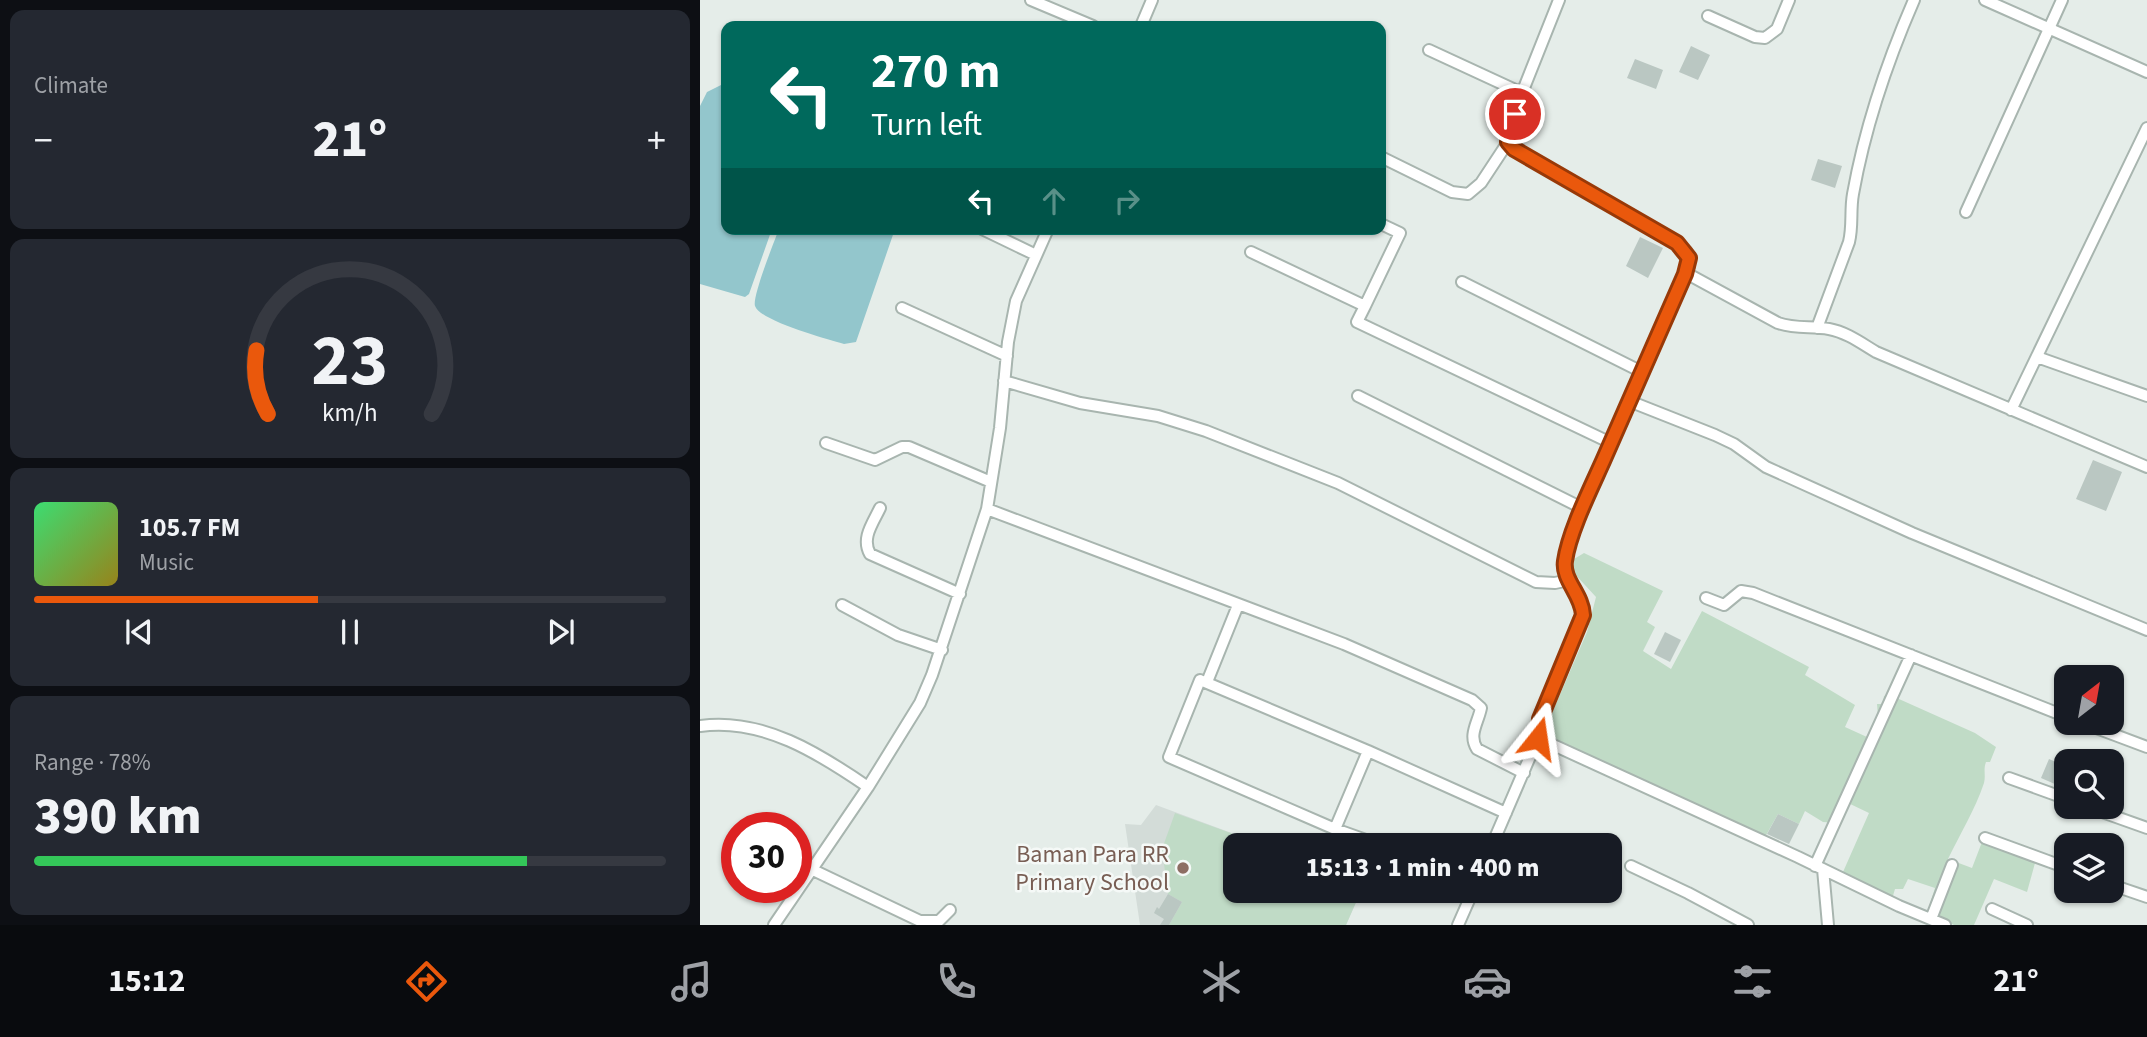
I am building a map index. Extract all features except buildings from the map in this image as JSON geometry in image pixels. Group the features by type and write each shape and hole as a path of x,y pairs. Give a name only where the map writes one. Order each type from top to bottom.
{"street":[{"path":"1031,0 1081,21"},
{"path":"1143,21 1152,0"},
{"path":"1386,159 1452,192 1468,194 1481,183 1508,142 1508,134 1522,93 1559,0"},
{"path":"1708,16 1755,37 1765,38 1777,29 1789,0"},
{"path":"1817,328 1853,227 1852,197 1865,142 1892,51 1914,0"},
{"path":"1985,0 2147,72"},
{"path":"1966,212 2062,0"},
{"path":"1429,50 1522,93"},
{"path":"2011,410 2147,128"},
{"path":"1497,833 1538,738 1540,719 1583,615 1580,597 1565,569 1565,558 1582,508 1685,274 1689,258 1677,243 1524,156 1508,142"},
{"path":"1386,226 1400,233 1357,322 1611,443"},
{"path":"994,235 1036,255"},
{"path":"774,925 868,787 920,703 942,650 986,509 1016,301 1045,235"},
{"path":"1251,252 1365,306"},
{"path":"1685,274 1777,323 1791,328 1828,328 1844,333 1875,352 2147,467"},
{"path":"1462,282 1642,372"},
{"path":"902,308 1007,356"},
{"path":"2037,357 2147,396"},
{"path":"1004,381 1080,403 1158,416 1206,431 1338,483 1536,582 1555,583 1569,580"},
{"path":"1358,396 1582,508"},
{"path":"1629,401 1715,435 1734,444 1766,467 1912,533 2147,630"},
{"path":"826,443 875,460 902,447 908,447 991,482"},
{"path":"880,508 866,539 870,554 960,594"},
{"path":"986,509 1344,643 1472,700 1481,708 1472,735 1474,746 1524,773"},
{"path":"1706,598 1724,605 1741,591 1752,593 2054,712"},
{"path":"842,605 898,635 942,650"},
{"path":"1207,682 1238,605"},
{"path":"1828,925 1819,867 1911,655"},
{"path":"1346,833 1169,757 1199,680 1506,813"},
{"path":"700,726 757,730 791,742 816,752 868,787"},
{"path":"2115,735 2147,747"},
{"path":"1538,738 1939,923 1952,865"},
{"path":"1335,829 1368,751"},
{"path":"2009,778 2054,794"},
{"path":"2122,819 2147,828"},
{"path":"1985,838 2054,863"},
{"path":"1631,866 1688,892 1748,925"},
{"path":"813,870 920,922 939,921 950,910"},
{"path":"2124,889 2147,897"},
{"path":"1458,925 1468,903"},
{"path":"1992,909 2027,925"}],"shaded area":[{"name":"Baman Para RR Primary School","path":"1156,805 1232,833 1223,833 1223,903 1356,903 1346,925 1140,925 1125,824 1141,825"}],"green space":[{"path":"1584,553 1663,591 1647,622 1655,627 1643,651 1671,669 1702,611 1809,667 1805,675 1855,705 1845,727 1867,737 1878,716 1877,704 1883,704 1884,696 1890,695 1975,733 1996,747 1990,762 1986,762 1984,783 1976,803 1948,859 1972,868 1982,842 2035,863 2027,892 1994,879 1974,925 1954,925 1927,913 1935,888 1908,879 1903,889 1895,889 1892,899 1849,880 1850,876 1843,872 1869,813 1846,802 1837,823 1823,822 1805,811 1799,824 1778,814 1765,837 1545,737 1546,727 1587,632 1596,597 1572,571 1574,559"},
{"path":"1175,813 1231,833 1223,833 1223,903 1356,903 1346,925 1169,925 1182,902 1168,894 1162,849"}],"water":[{"path":"721,85 721,235 770,235 749,294 745,297 700,284 700,106 707,92"},
{"path":"777,235 893,235 856,342 844,344 769,318 755,306 760,281"}],"place":[{"name":"Baman Para RR Primary School","path":"1183,868"}],"route":[{"path":"1515,114 1508,134 1508,142 1514,149 1677,243 1687,252 1689,258 1689,266 1582,508 1565,558 1565,569 1580,597 1583,615 1540,719 1538,738"}]}
